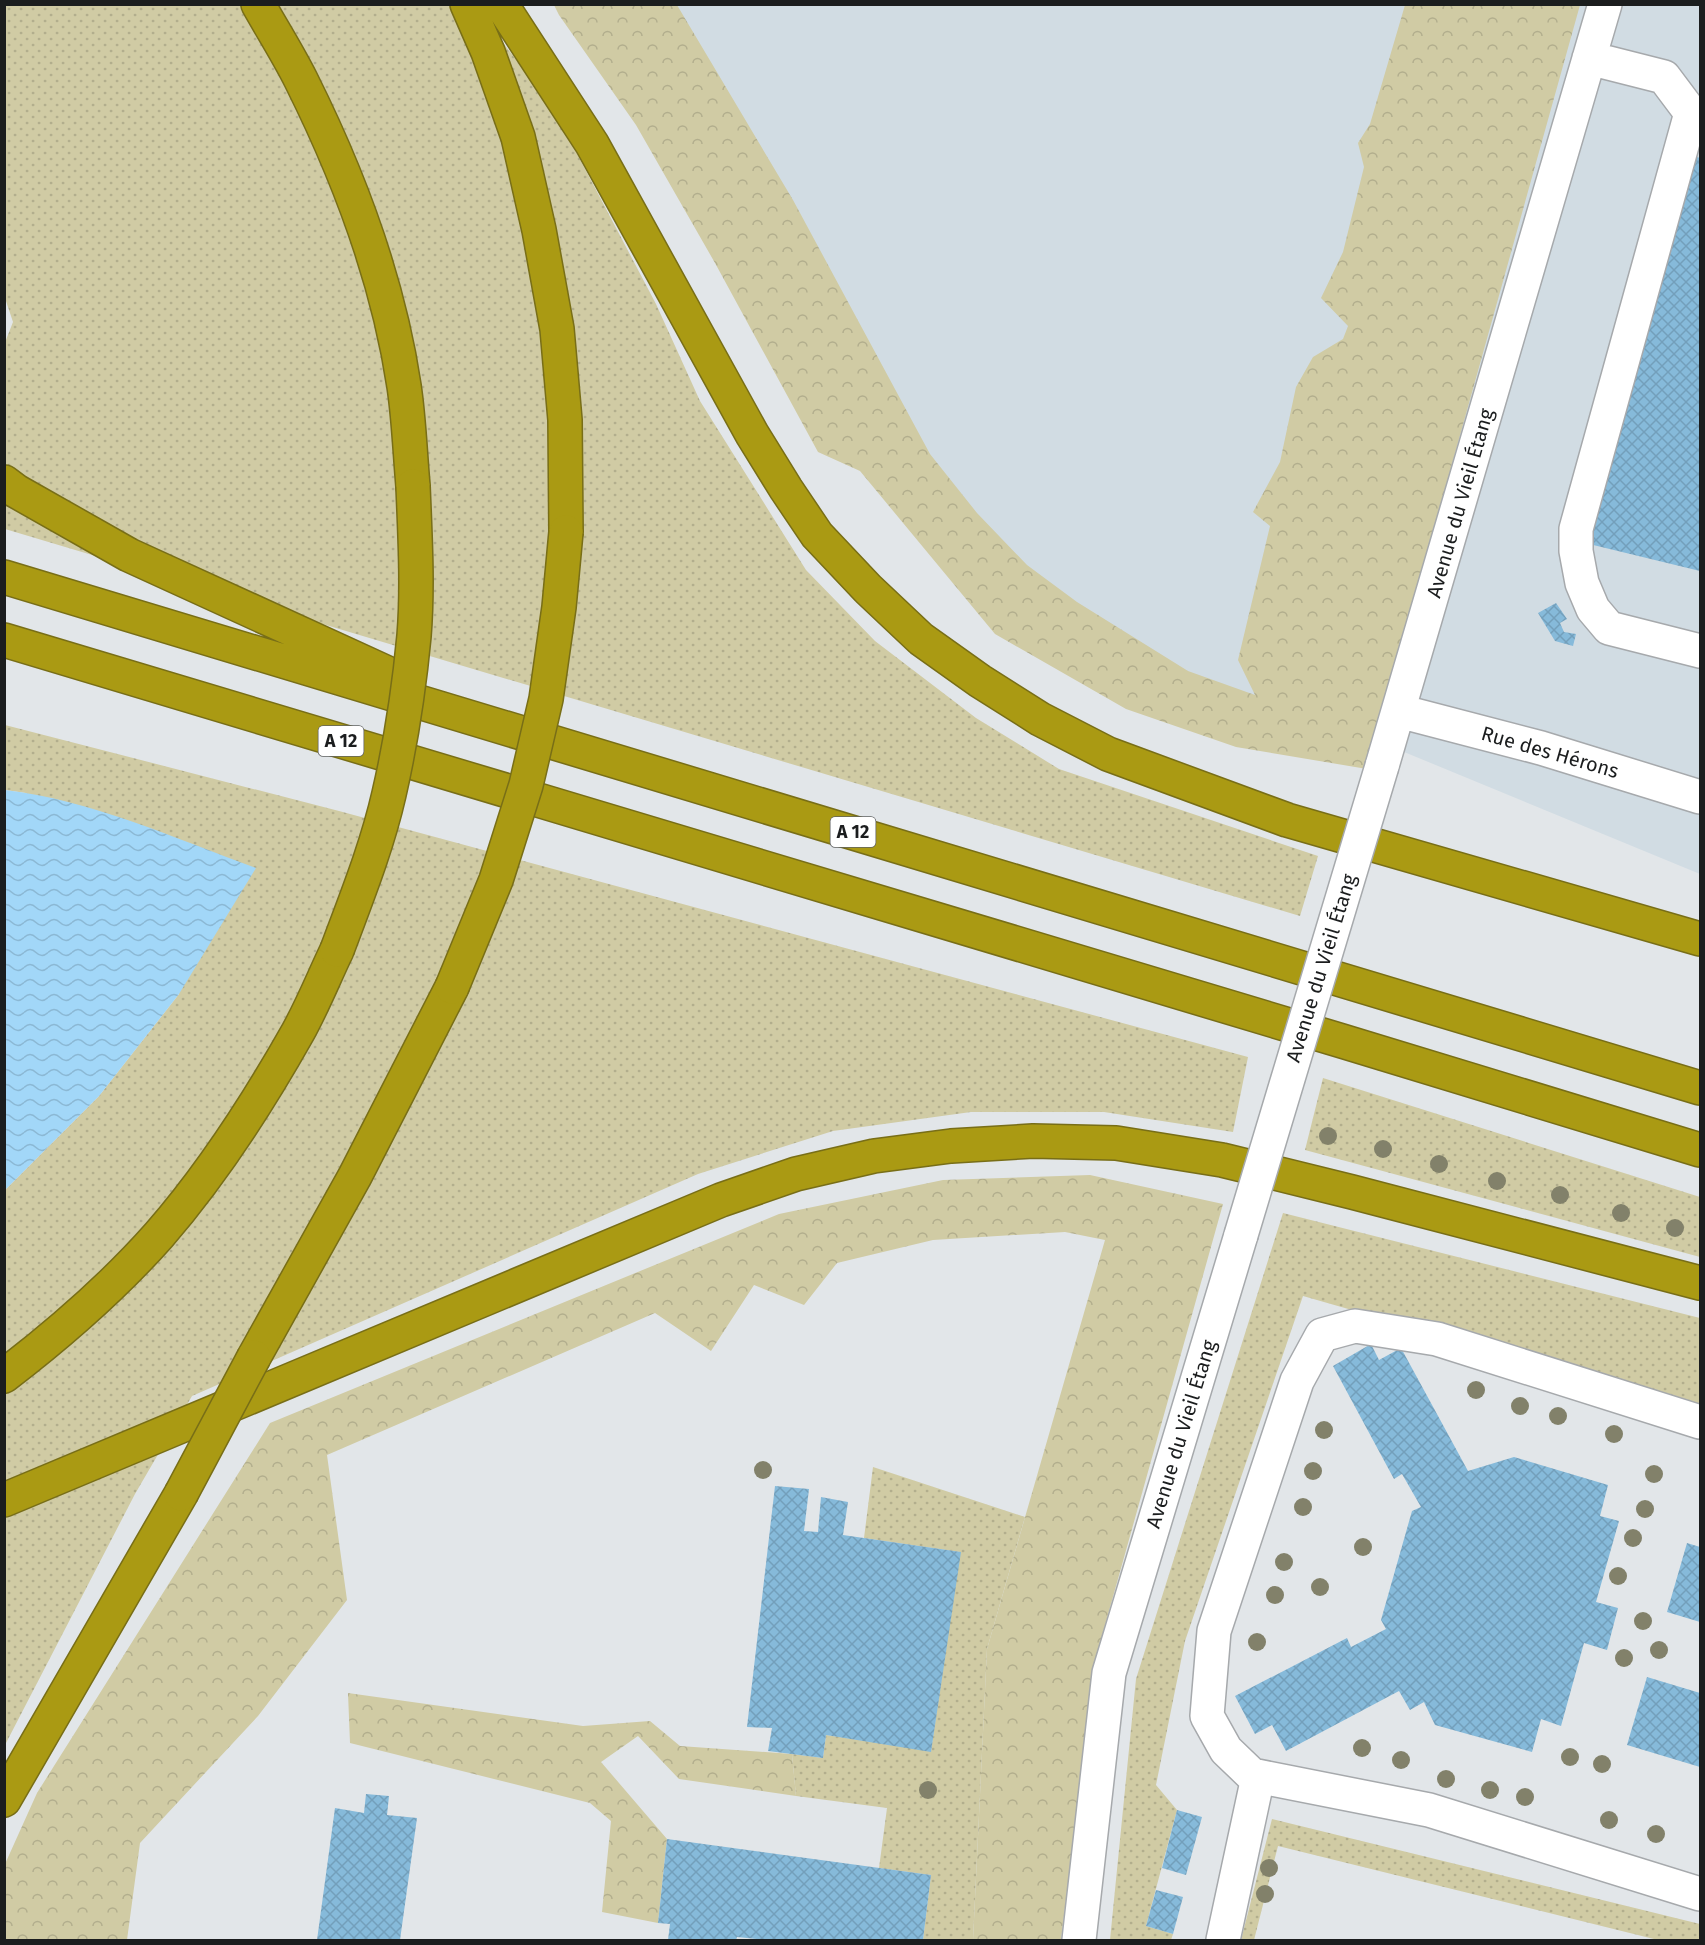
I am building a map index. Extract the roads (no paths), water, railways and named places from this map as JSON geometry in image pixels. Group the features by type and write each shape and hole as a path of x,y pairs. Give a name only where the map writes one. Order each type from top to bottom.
{"highway":[{"path":"4,1376 40,1349 104,1293 159,1234 209,1171 257,1101 299,1030 337,950 364,876 389,796 404,715 414,635 416,554 413,486 404,386 388,308 365,228 334,152 300,78 258,4"},
{"path":"4,1800 181,1494 355,1176 452,987 496,880 526,785 546,699 559,607 566,532 564,408 557,329 541,241 518,137 488,52 467,4"},
{"path":"501,4 592,144 752,434 786,489 817,535 868,589 921,639 980,681 1040,719 1108,754 1287,820 1701,939"},
{"path":"4,482 129,555 515,730"},
{"name":"A 12","path":"4,577 1701,1088"},
{"name":"A 12","path":"4,640 1701,1150"},
{"path":"4,1500 721,1200 796,1174 874,1156 1033,1141 1116,1143 1222,1160 1701,1283"}],"street":[{"name":"Avenue du Vieil Étang","path":"1079,1941 1109,1673 1399,711 1605,4"},
{"path":"1589,58 1664,77 1696,114 1576,529 1576,551 1582,583 1593,609 1609,628 1701,651"},
{"name":"Rue des Hérons","path":"1399,711 1541,748 1701,797"},
{"path":"1701,1422 1437,1339 1355,1326 1322,1335 1297,1381 1215,1631 1207,1716 1226,1750 1252,1775 1429,1810 1701,1894"},
{"path":"1223,1941 1258,1777"}],"water":[{"path":"5,790 69,802 101,811 256,868 179,994 99,1096 5,1190"}]}
